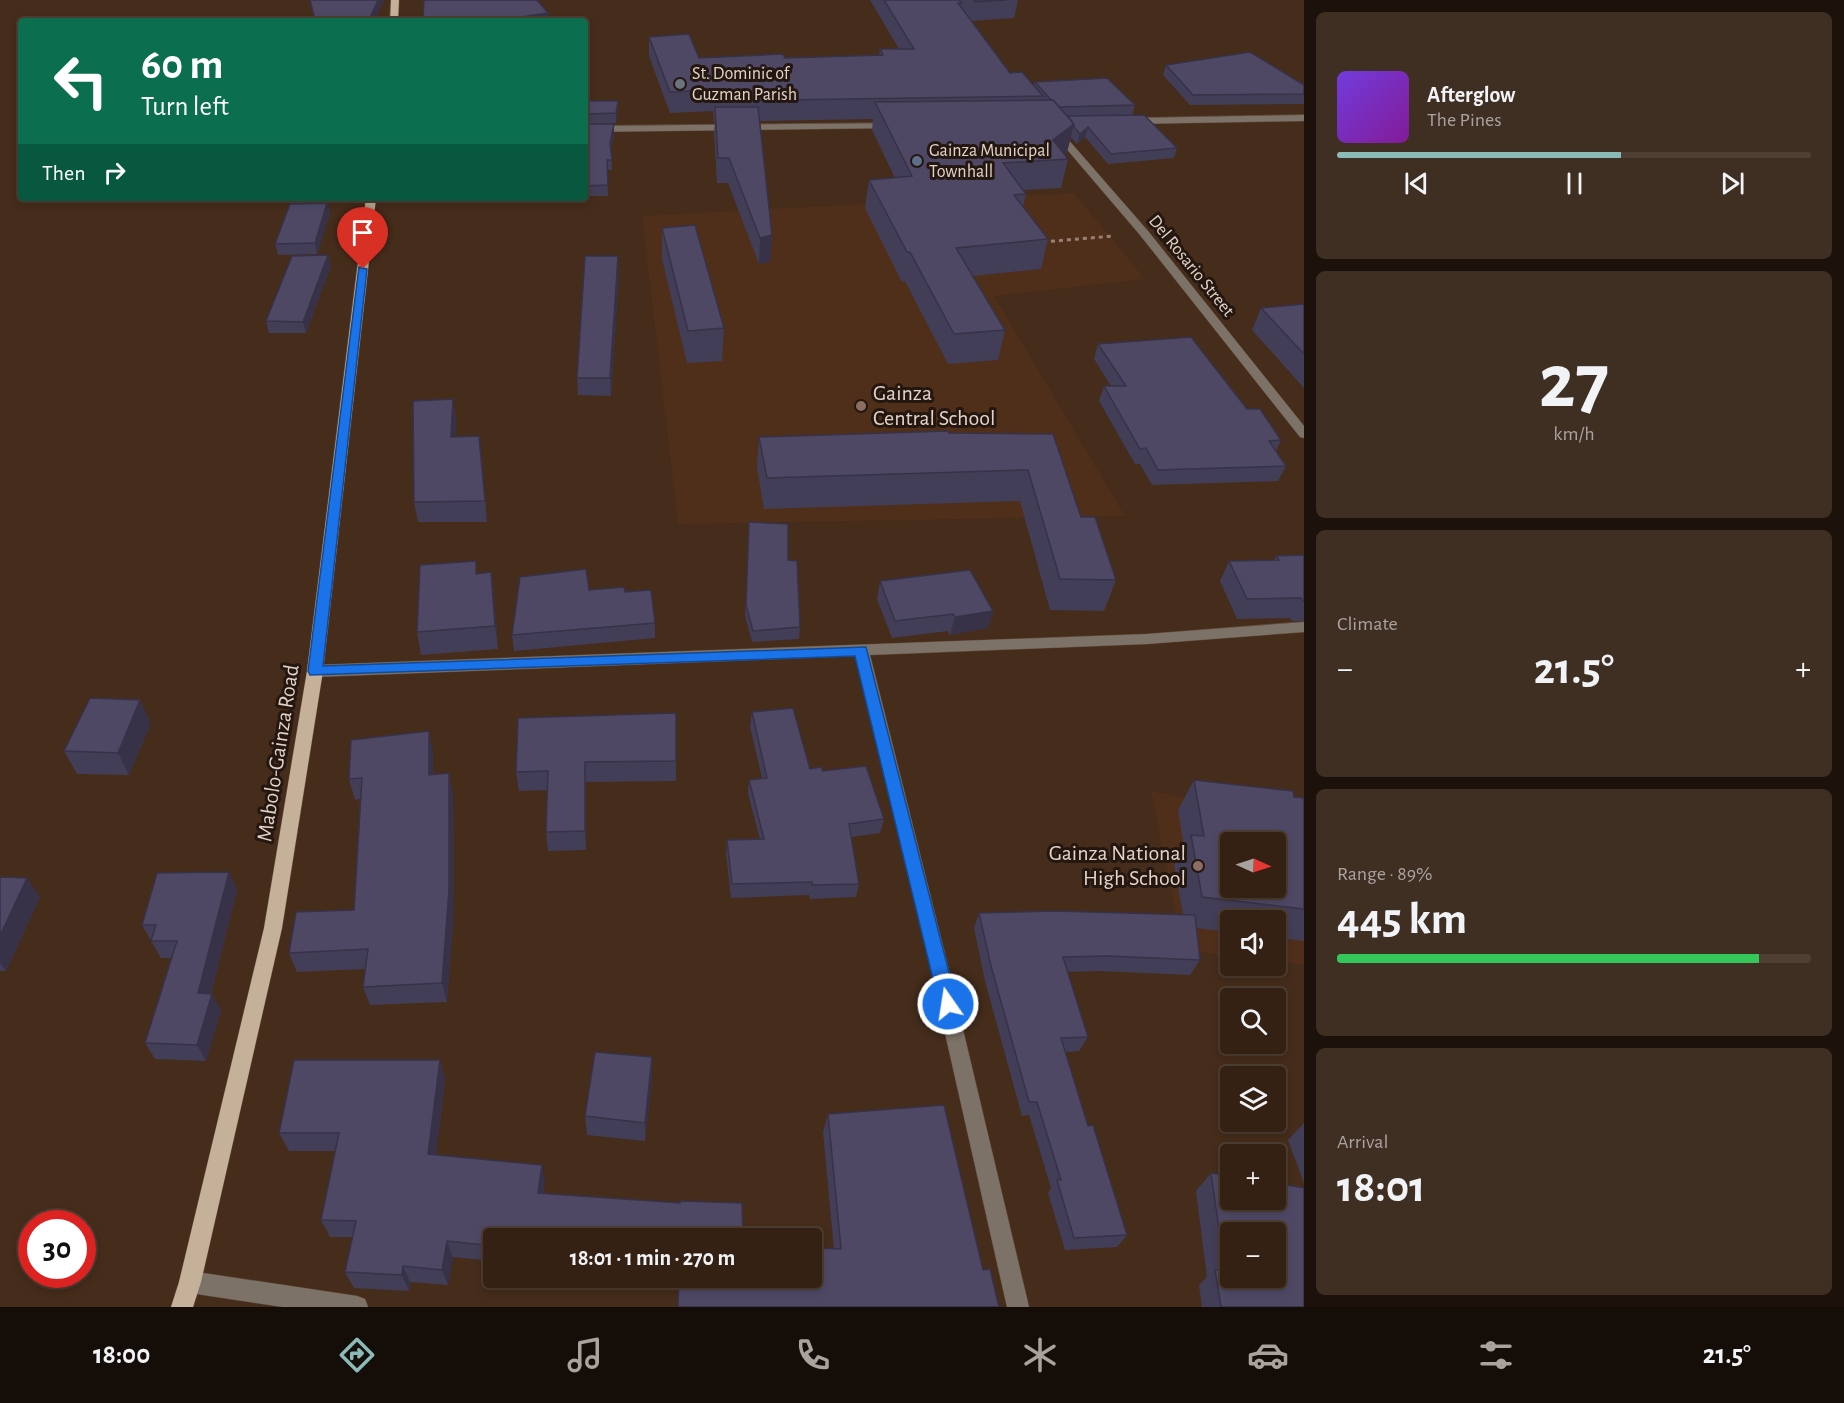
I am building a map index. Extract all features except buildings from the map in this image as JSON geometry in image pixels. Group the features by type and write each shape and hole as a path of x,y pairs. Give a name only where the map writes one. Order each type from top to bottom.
{"main road":[{"path":"393,18 395,0"},
{"name":"Mabolo-Gainza Road","path":"182,1307 190,1282 273,928 315,671 371,201"}],"street":[{"path":"1117,121 1304,118"},
{"name":"Del Rosario Street","path":"1054,122 1252,366 1304,434"},
{"path":"588,129 907,125"},
{"path":"315,671 1147,639 1304,627"},
{"path":"861,651 937,958 1018,1307"},
{"path":"190,1282 357,1307"}],"path":[{"path":"1038,243 1144,233"}],"shaded area":[{"name":"Gainza Central School","path":"1074,193 1145,279 994,296 1125,516 678,524 642,216"},
{"name":"Gainza National High School","path":"1151,791 1304,822 1304,965 1286,963 1286,910 1220,910 1220,955 1183,950"}],"place":[{"name":"St. Dominic of Guzman Parish","path":"680,84"},
{"name":"Gainza Municipal Townhall","path":"917,161"},
{"name":"Gainza Central School","path":"861,406"},
{"name":"Gainza National High School","path":"1198,866"}],"route":[{"path":"363,269 315,671 861,651 948,1004"}]}
